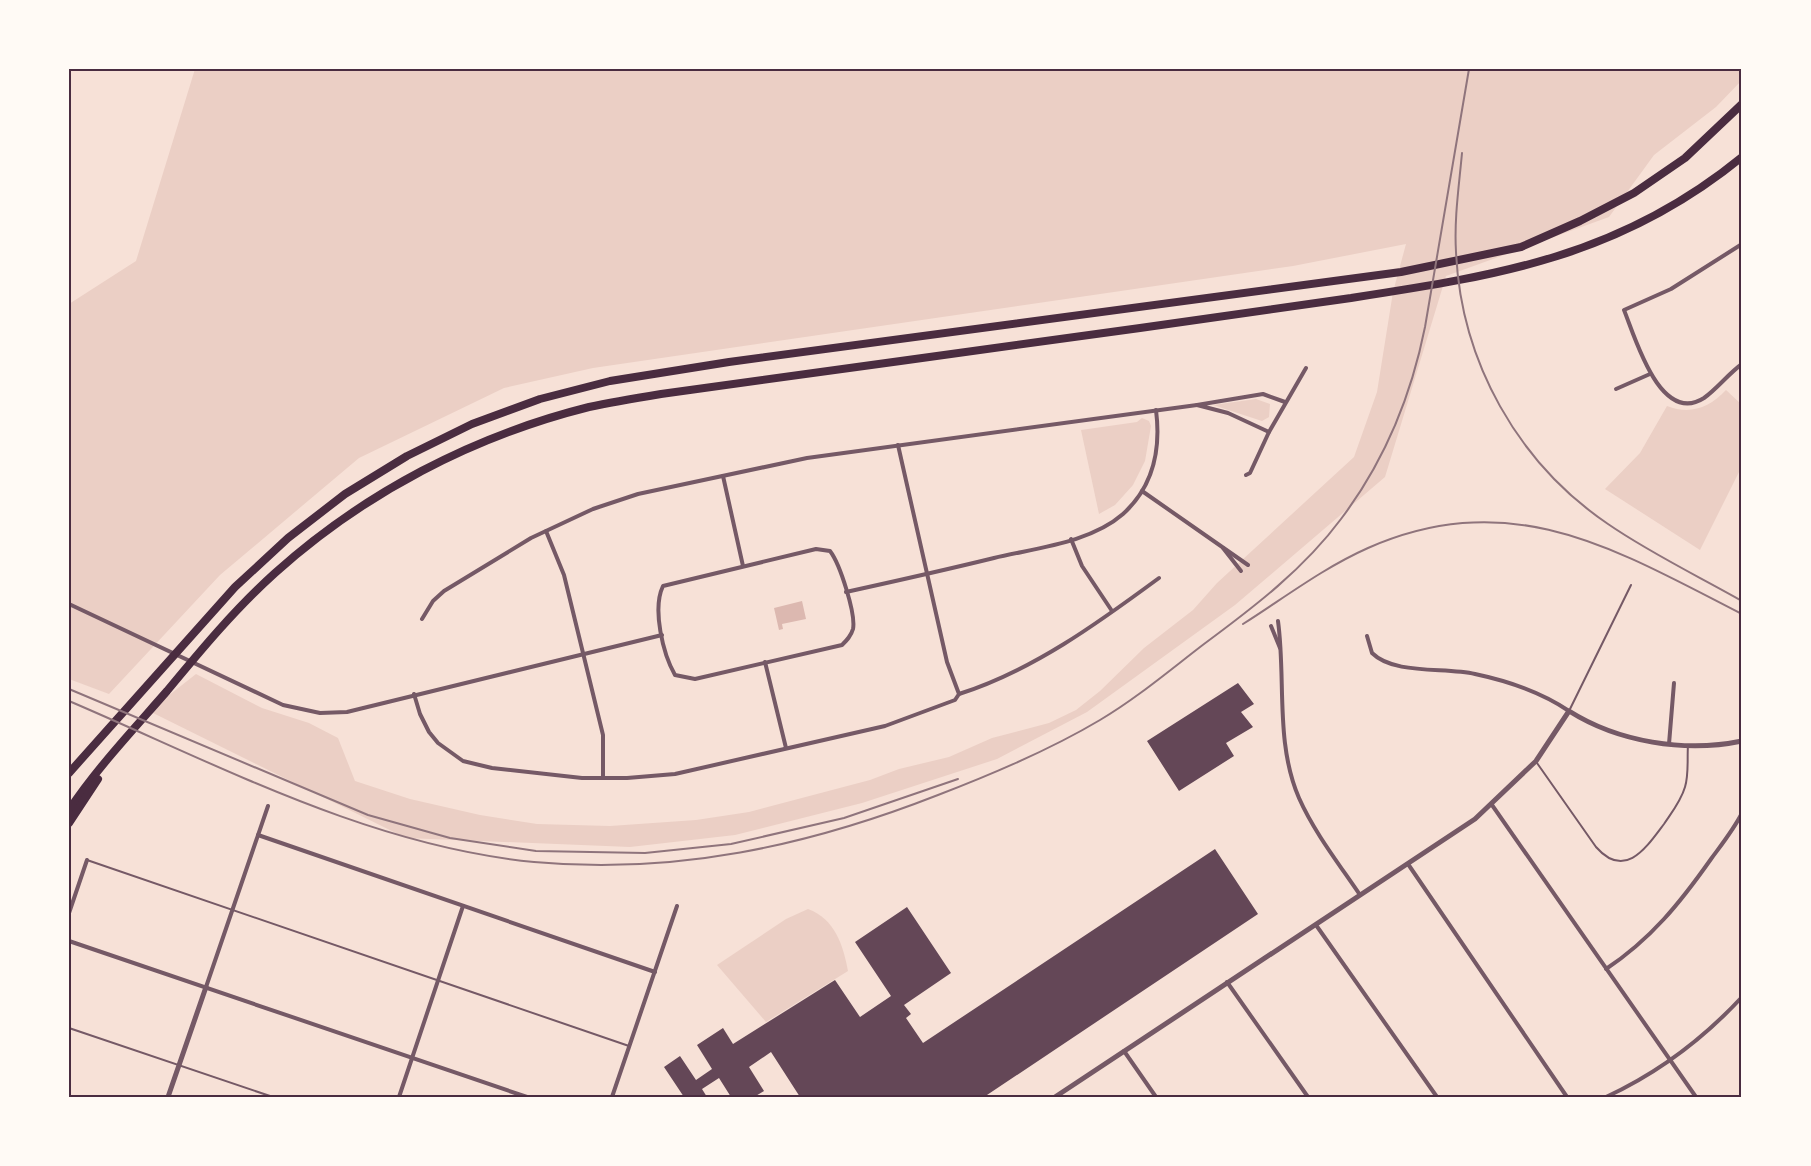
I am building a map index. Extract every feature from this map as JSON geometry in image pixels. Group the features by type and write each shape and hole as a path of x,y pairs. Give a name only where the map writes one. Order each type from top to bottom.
{"highway":[{"path":"69,771 235,587 288,538 345,494 380,472 472,424 540,399 610,381 753,359 1401,272 1521,247 1580,221 1634,192 1685,158 1742,104"},
{"path":"69,810 122,743 223,625 274,574 330,528 390,488 436,464 521,427 590,407 661,394 1201,320 1481,277 1562,256 1629,230 1704,188 1742,157"},
{"path":"69,823 122,743"}],"street":[{"path":"1742,244 1671,289 1624,310 1650,374 1657,386 1671,398 1692,402 1702,399 1742,364"},
{"path":"1246,475 1250,473 1285,402 1306,368"},
{"path":"1616,389 1650,374"},
{"path":"422,618 433,601 444,591 546,531 593,509 638,494 807,458 898,445 1263,394 1285,402"},
{"path":"1197,405 1228,413 1269,432"},
{"path":"846,592 1071,539 1122,514 1142,491 1155,464 1158,448 1156,410"},
{"path":"898,445 947,662 959,694"},
{"path":"723,476 743,566"},
{"path":"1142,491 1248,565"},
{"path":"546,531 564,575 603,735 603,778"},
{"path":"1071,539 1082,566 1112,611"},
{"path":"1218,543 1241,571"},
{"path":"816,549 831,551 839,562 846,592 854,628 849,639 842,645 695,679 675,675 670,668 662,635 659,605 663,586 816,549"},
{"path":"414,694 420,714 429,732 438,743 464,761 477,766 603,778 675,774 885,726 955,700 959,694 994,683 1083,631 1159,578"},
{"path":"69,604 283,705 320,713 346,712 662,635"},
{"path":"1278,621 1283,728 1290,768 1299,797 1314,826 1360,895"},
{"path":"1270,626 1280,649"},
{"path":"1367,636 1372,653 1395,665 1452,670 1492,678 1537,693 1588,723 1618,734 1688,746 1742,741"},
{"path":"765,662 786,749"},
{"path":"1669,744 1674,683"},
{"path":"1055,1097 1408,864 1492,805 1536,761 1569,711"},
{"path":"1492,805 1696,1097"},
{"path":"168,1097 268,806"},
{"path":"1606,969 1664,922 1742,813"},
{"path":"258,835 654,972"},
{"path":"69,913 87,860"},
{"path":"1408,864 1567,1097"},
{"path":"399,1097 464,906"},
{"path":"612,1097 677,906"},
{"path":"1316,925 1437,1097"},
{"path":"69,941 527,1097"},
{"path":"1227,982 1308,1097"},
{"path":"1606,1097 1670,1061 1713,1027 1742,998"},
{"path":"1124,1051 1156,1097"}],"lane":[{"path":"1569,711 1631,585"},
{"path":"1536,761 1596,847 1606,857 1621,861 1641,853 1679,801 1687,775 1688,746"},
{"path":"87,860 630,1047"},
{"path":"69,1028 273,1097"}],"shaded area":[{"path":"195,69 1742,69 1742,80 1716,107 1654,155 1609,217 1446,276 1385,477 1235,605 1087,712 997,759 862,803 735,835 630,847 406,838 149,711 196,674 262,708 309,723 338,738 355,781 410,799 480,815 537,824 610,826 696,820 749,812 949,757 992,738 1049,723 1076,710 1100,691 1144,648 1193,610 1217,583 1354,457 1377,392 1393,292 1406,244 1293,266 593,368 504,388 359,458 220,575 109,694 69,679 69,304 136,261"},
{"path":"1726,390 1742,405 1742,466 1700,550 1605,489 1640,453 1667,406 1684,410 1699,408 1713,401"},
{"path":"1256,399 1270,404 1269,417 1262,421 1213,405"},
{"path":"1142,418 1149,421 1151,426 1145,461 1133,485 1115,505 1099,514 1081,430 1137,422"},
{"path":"802,601 806,619 782,624 783,629 779,630 774,608"},
{"path":"808,909 817,913 831,926 840,943 848,971 766,1022 717,965 786,919"}],"building":[{"path":"1238,683 1254,704 1241,712 1253,727 1226,743 1234,756 1179,791 1147,741"},
{"path":"1215,849 1258,914 984,1097 800,1097 771,1052 749,1067 764,1091 754,1097 731,1097 719,1078 702,1089 707,1097 684,1097 664,1067 680,1056 696,1080 712,1069 697,1045 723,1028 733,1044 835,980 860,1017 891,996 855,942 907,907 951,973 904,1005 911,1014 906,1018 923,1043"}],"railway":[{"path":"69,701 239,776 354,821 413,839 473,853 534,862 587,865 690,860 790,842 889,813 1020,761 1060,742 1114,711 1241,616 1295,571 1327,537 1356,497 1383,452 1394,428 1419,353 1469,69"},
{"path":"1462,153 1456,227 1460,293 1469,332 1500,406 1522,440 1547,471 1576,499 1640,545 1742,601"},
{"path":"1243,624 1319,574 1368,548 1420,530 1469,523 1516,524 1561,533 1606,548 1650,567 1742,614"},
{"path":"69,689 368,815 450,838 536,851 645,853 731,844 844,818 958,779"}]}
